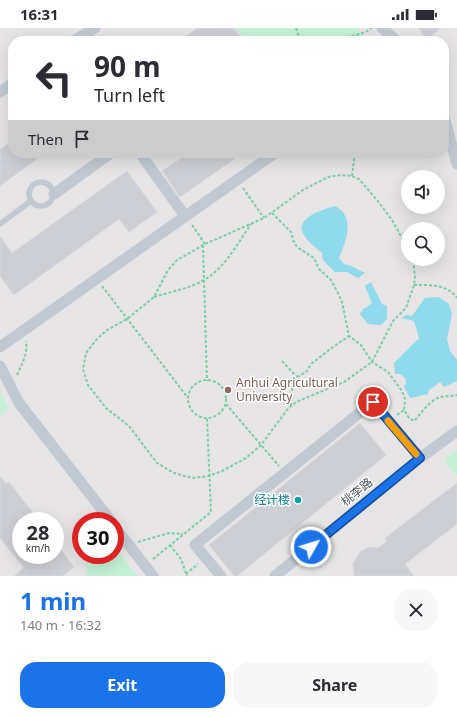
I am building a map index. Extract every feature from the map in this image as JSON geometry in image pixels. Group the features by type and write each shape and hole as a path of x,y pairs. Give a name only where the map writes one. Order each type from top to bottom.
{"street":[{"path":"81,36 95,28"},
{"path":"382,28 391,36"},
{"path":"449,135 457,164"},
{"path":"54,194 104,158"},
{"path":"144,158 185,216"},
{"path":"0,347 268,158"},
{"path":"0,366 19,403 103,512"},
{"path":"221,576 195,545 373,402 420,458"},
{"name":"桃李路","path":"275,576 420,458 457,431"},
{"path":"124,539 153,576"}],"lane":[{"path":"40,182 48,184 53,190 54,194 52,202 45,206 37,206 31,201 29,192 30,188 36,183 40,182"},
{"path":"0,224 31,201"}],"path":[{"path":"350,36 363,33 372,28"},
{"path":"352,176 354,158"},
{"path":"154,297 168,270 177,260 204,245 264,218 303,190 328,177 341,175 352,176 359,180 392,220 401,236"},
{"path":"237,180 264,218"},
{"path":"272,213 292,232 293,240 297,246 314,258 319,269 331,280 342,302 349,336 361,345 372,362 388,372 402,391 405,399 404,410 409,418 414,421 430,402 440,397 457,395"},
{"path":"185,216 204,245 207,381"},
{"path":"251,224 228,257 213,274 204,281 154,297 127,319 107,330 96,340 86,353 83,369 88,385 106,408 130,426 157,463 174,473 192,478 209,476 246,458 261,445 291,406 296,402 344,382 372,362 393,320 406,308 416,277 414,266"},
{"path":"97,279 188,398 191,410 196,415 207,418 214,417 219,414 225,404 224,392 221,386 207,381 198,383 193,387 188,398"},
{"path":"414,285 432,285 447,289 457,298"},
{"path":"11,386 26,354 26,344 23,330"},
{"path":"291,406 292,390 297,377 306,372 311,364 349,336"},
{"path":"282,361 297,377"},
{"path":"225,404 284,473"},
{"path":"145,566 211,512 207,418"},
{"path":"129,545 169,533 184,534"},
{"path":"170,545 181,558 186,575 205,558"}],"shaded area":[{"name":"Anhui Agricultural University","path":"0,28 457,28 457,576 0,576"}],"green space":[{"path":"236,28 357,28 364,36 242,36"},
{"path":"0,391 9,409 0,416"},
{"path":"457,450 457,476 444,460"},
{"path":"124,559 137,576 86,576 87,564 124,564"}],"water":[{"path":"335,206 345,216 348,230 339,258 344,264 365,273 358,278 347,272 335,272 323,260 322,253 308,240 302,231 302,226 310,216"},
{"path":"371,282 382,304 387,306 387,319 381,325 368,324 360,314 363,309 372,303 365,286"},
{"path":"439,297 449,304 452,314 447,339 450,351 457,360 457,381 444,387 440,382 429,390 428,394 410,398 404,387 406,383 405,378 400,374 395,374 394,363 419,338 414,321 401,318 406,315 412,316 425,298"}],"building":[{"path":"197,28 234,28 240,36 186,36"},
{"path":"418,28 441,28 431,36 425,36"},
{"path":"8,144 8,158 38,158 0,186 0,150"},
{"path":"182,158 236,158 180,197 162,171"},
{"path":"127,171 157,212 129,232 119,219 14,295 0,276 0,236 12,253"},
{"name":"经计楼","path":"360,423 386,455 237,576 234,576 209,545"},
{"path":"0,476 6,484 9,482 32,512 12,512 12,553 0,538"},
{"path":"457,483 457,524 405,564 414,576 354,576 353,563 360,552 369,547 378,548 387,541 385,538"},
{"path":"64,554 74,567 63,576 14,576 24,568 21,564 64,564"}],"slow traffic":[{"path":"388,421 416,454"}],"place":[{"name":"Anhui Agricultural University","path":"228,390"},
{"name":"经计楼","path":"298,500"}],"route":[{"path":"311,547 420,458 373,402"}]}
